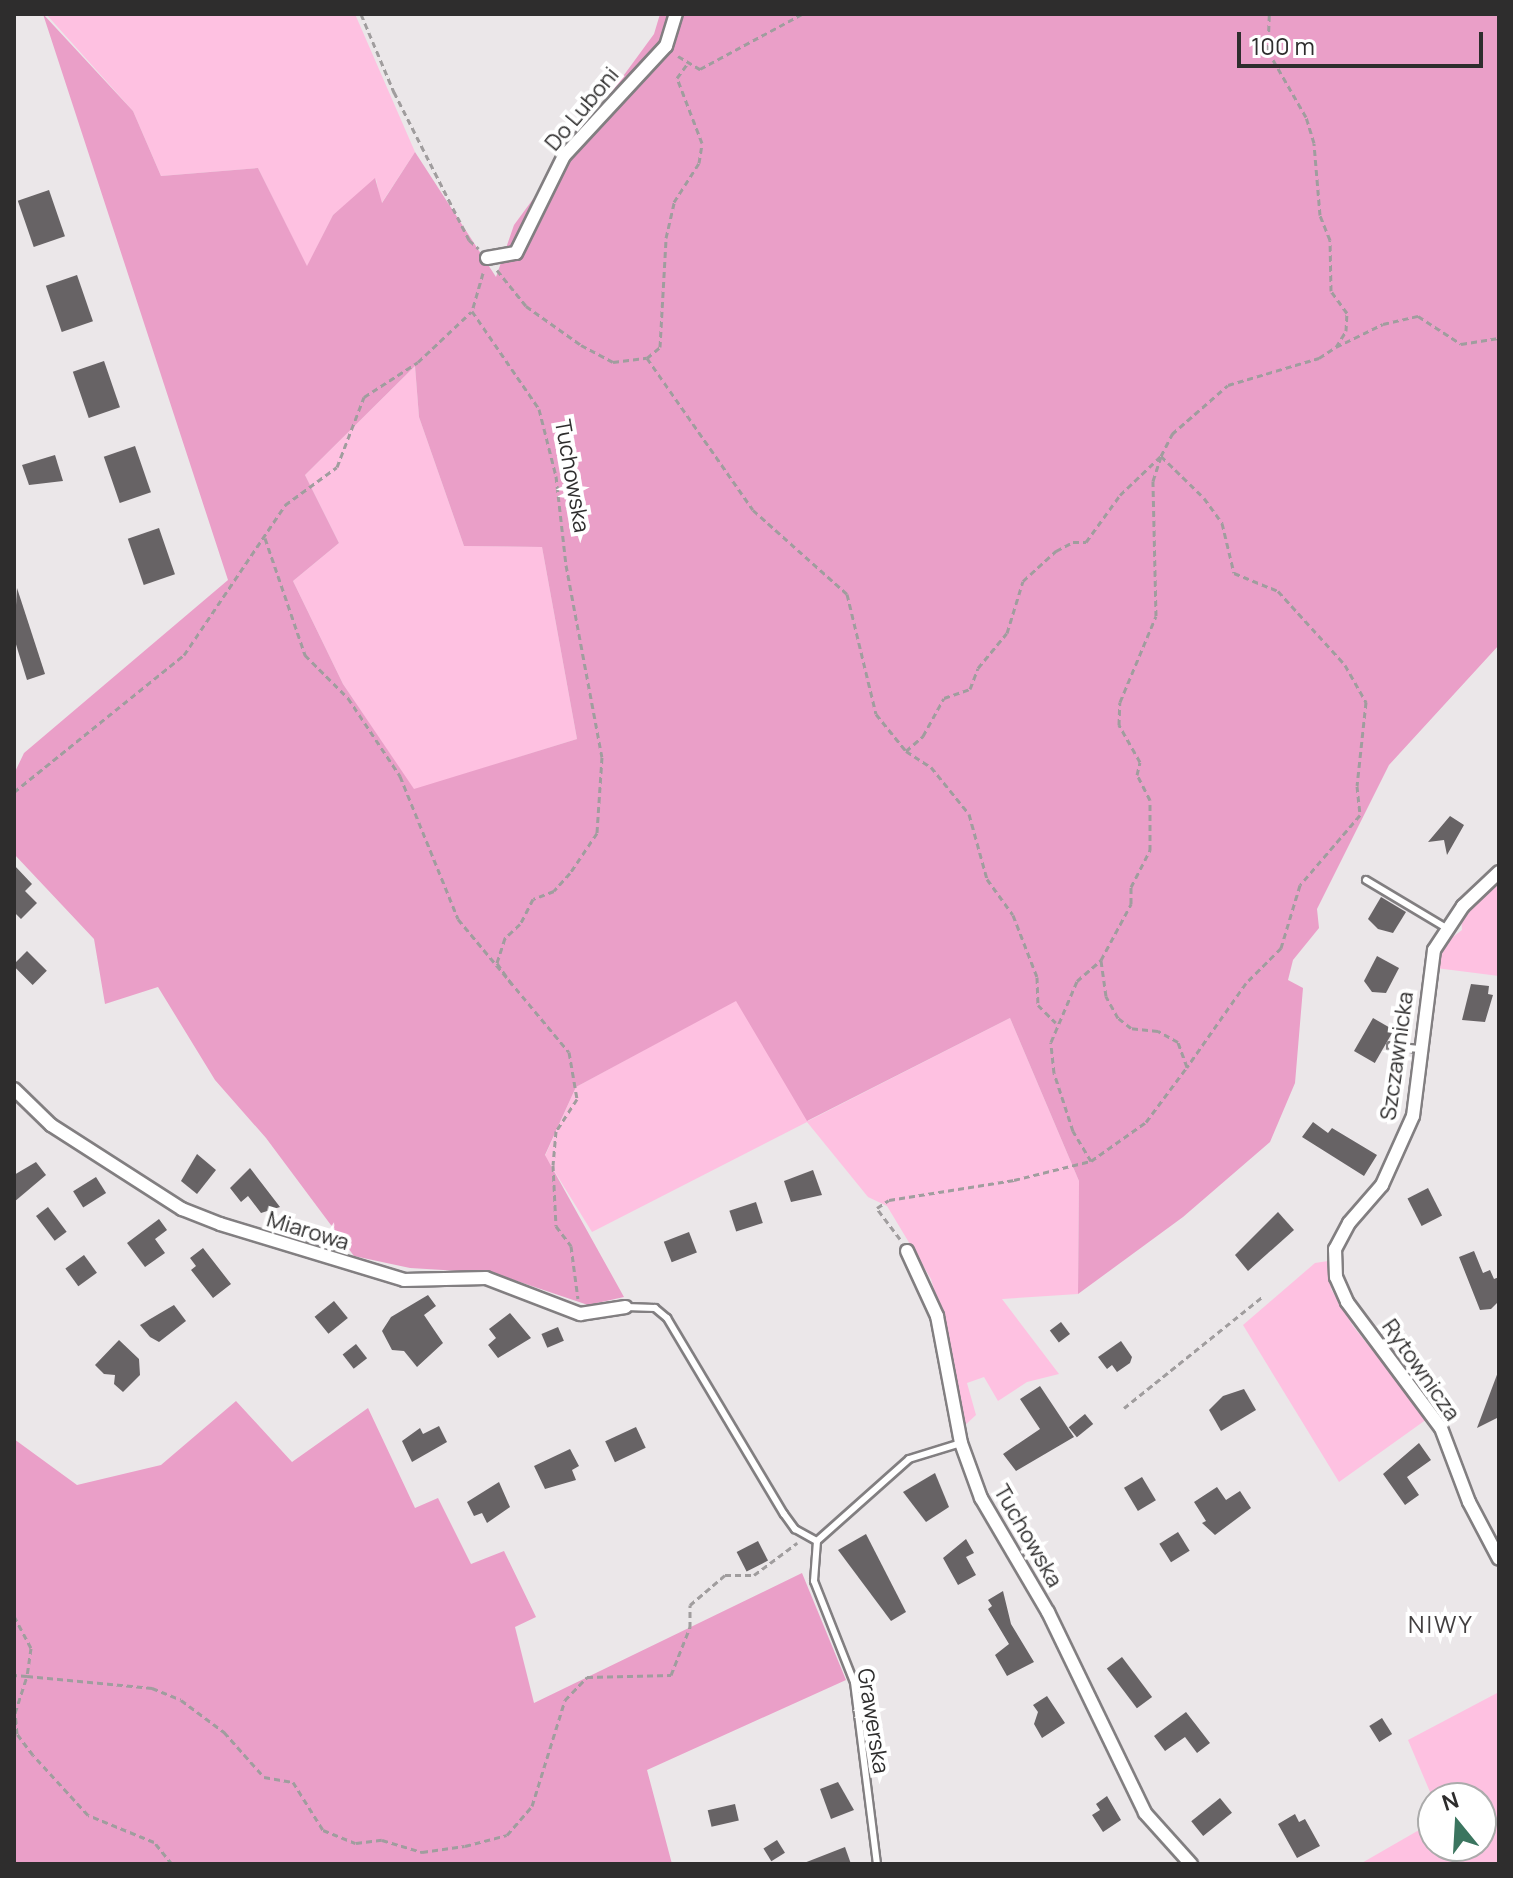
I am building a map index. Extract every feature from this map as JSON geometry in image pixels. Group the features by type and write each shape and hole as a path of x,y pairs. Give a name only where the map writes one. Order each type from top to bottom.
{"street":[{"name":"Do Luboni","path":"487,258 516,253 564,156 666,46 676,14"},
{"name":"Szczawnicka","path":"1335,1249 1349,1223 1382,1185 1413,1116 1419,1049 1434,950 1463,906 1499,872"},
{"name":"Miarowa","path":"14,1089 51,1125 182,1209 207,1219 404,1280 486,1278 580,1314 625,1307"},
{"name":"Rytownicza","path":"1335,1249 1336,1277 1347,1302 1441,1428 1469,1502 1499,1559"},
{"name":"Tuchowska","path":"907,1251 937,1316 961,1443 981,1498 1048,1612 1145,1813 1191,1864"}],"lane":[{"path":"1366,880 1448,929"},
{"path":"1391,1046 1419,1049"},
{"path":"625,1307 655,1308 667,1318 784,1514 795,1529 817,1541 909,1459 961,1443"},
{"name":"Grawerska","path":"817,1541 814,1581 854,1682 877,1864"}],"path":[{"path":"361,14 469,240 526,306 581,345 613,362 647,358 660,347 666,238 674,202 699,163 702,143 677,78 688,63"},
{"path":"666,46 700,69 802,14"},
{"path":"1269,14 1268,51 1306,117 1318,161 1320,215 1330,240 1331,291 1347,313 1346,331 1336,347"},
{"path":"14,792 184,655 285,505 337,467 364,397 418,362 472,311 487,258"},
{"name":"Tuchowska","path":"472,311 539,409 556,476 566,565 602,757 597,833 570,873 554,891 533,899 520,924 505,938 497,963 522,998"},
{"path":"1091,1161 1073,1131 1054,1073 1051,1042 1077,981 1101,960 1131,904 1131,887 1150,850 1150,800 1137,775 1140,762 1119,725 1120,702 1156,616 1153,481 1161,456 1172,434 1228,385 1299,367 1383,324 1418,316 1461,344 1499,338"},
{"path":"647,358 753,510 847,594 876,714 906,751 931,767 969,814 987,879 1013,915 1037,977 1038,1005 1057,1024"},
{"path":"906,751 923,736 944,698 970,689 978,668 1007,633 1023,581 1056,551 1073,542 1086,542 1120,495 1161,456"},
{"path":"907,1251 877,1208 889,1200 1014,1180 1091,1161 1146,1122 1246,983 1281,948 1300,885 1360,815 1357,786 1366,702 1345,665 1287,601 1234,573 1222,523 1161,456"},
{"path":"265,538 305,655 348,698 400,776 458,919 569,1052 577,1099 556,1131 553,1165 556,1226 571,1246 580,1314"},
{"path":"1101,960 1106,996 1118,1018 1131,1028 1158,1031 1178,1042 1187,1067"},
{"path":"1124,1408 1262,1297"},
{"path":"14,1675 152,1688 181,1700 224,1732 264,1777 293,1782 323,1830 356,1843 382,1840 422,1852 465,1846 507,1835 532,1806 565,1700 587,1677 671,1675 690,1627 690,1605 725,1575 754,1575 781,1560 803,1537"},
{"path":"14,1616 31,1648 27,1676 15,1713 17,1734 88,1815 154,1842 172,1864"}],"shaded area":[{"path":"43,14 133,111 161,176 258,168 307,266 333,215 375,178 382,203 415,152 496,277 514,225 654,34 660,14 1499,14 1499,645 1389,765 1317,909 1319,928 1293,960 1288,980 1303,988 1295,1083 1270,1142 1183,1217 1078,1294 1079,1181 1010,1018 807,1121 736,1001 576,1087 545,1155 624,1297 588,1305 493,1273 410,1268 354,1256 266,1138 215,1080 158,987 105,1004 94,939 14,854 14,774 24,753 228,580","holes":["415,366 419,417 464,546 542,547 577,739 414,789 343,684 293,581 339,543 305,475"]},
{"path":"46,14 355,14 415,152 381,204 376,179 333,215 307,267 258,168 161,176 133,111"},
{"path":"415,366 419,417 464,546 542,547 577,739 414,790 343,684 293,581 339,543 305,475"},
{"path":"1499,882 1499,976 1436,968 1446,942 1462,930 1461,915"},
{"path":"736,1000 808,1121 1010,1018 1079,1181 1078,1294 1002,1299 1059,1374 1027,1382 998,1401 984,1377 967,1383 976,1415 963,1427 946,1330 931,1279 887,1206 868,1197 807,1122 592,1232 545,1156 576,1087"},
{"path":"1328,1261 1331,1289 1353,1326 1427,1419 1339,1482 1243,1325 1315,1263"},
{"path":"236,1401 292,1462 368,1408 415,1508 438,1498 471,1564 504,1551 536,1617 515,1627 534,1703 802,1573 846,1680 647,1770 672,1864 14,1864 14,1439 77,1485 161,1465"},
{"path":"1499,1692 1499,1864 1360,1864 1417,1831 1417,1862 1497,1862 1497,1782 1426,1782 1408,1740"}],"building":[{"path":"49,190 65,236 34,247 18,201"},
{"path":"77,275 93,321 62,332 46,286"},
{"path":"104,361 120,407 89,418 73,372"},
{"path":"135,446 151,492 120,503 104,457"},
{"path":"55,455 63,481 29,485 22,465"},
{"path":"159,528 175,574 144,585 128,539"},
{"path":"17,588 45,674 27,680 14,638"},
{"path":"1450,816 1464,825 1447,855 1444,840 1428,842"},
{"path":"14,865 32,884 25,891 37,903 21,919 14,912"},
{"path":"1381,897 1406,912 1393,933 1378,929 1368,919"},
{"path":"27,951 47,971 33,985 14,966"},
{"path":"1377,956 1399,968 1386,993 1372,992 1364,981"},
{"path":"1471,984 1489,986 1488,994 1493,995 1485,1022 1462,1020"},
{"path":"1373,1018 1394,1030 1375,1063 1354,1051"},
{"path":"1313,1122 1328,1133 1332,1128 1377,1155 1364,1176 1302,1137"},
{"path":"197,1154 216,1170 197,1194 181,1181"},
{"path":"36,1162 46,1175 14,1202 14,1175"},
{"path":"250,1168 280,1207 261,1213 248,1196 241,1202 230,1188"},
{"path":"813,1170 822,1195 791,1202 784,1181"},
{"path":"96,1177 106,1193 83,1207 73,1191"},
{"path":"1428,1188 1442,1216 1422,1226 1408,1198"},
{"path":"756,1202 763,1223 736,1232 729,1211"},
{"path":"48,1207 67,1232 55,1241 36,1216"},
{"path":"1278,1212 1294,1230 1248,1271 1235,1255"},
{"path":"159,1219 167,1230 155,1239 165,1253 145,1267 127,1243"},
{"path":"689,1232 697,1253 672,1262 664,1242"},
{"path":"203,1248 231,1284 213,1298 191,1270 196,1266 190,1258"},
{"path":"1474,1251 1483,1273 1490,1270 1494,1279 1499,1277 1499,1301 1491,1309 1480,1310 1459,1257"},
{"path":"84,1255 97,1273 78,1286 65,1269"},
{"path":"428,1295 436,1306 424,1315 443,1343 417,1367 404,1351 392,1350 382,1331 391,1317"},
{"path":"334,1301 348,1318 328,1334 315,1317"},
{"path":"174,1305 186,1321 159,1342 150,1337 140,1325"},
{"path":"510,1313 531,1338 498,1358 488,1345 496,1338 489,1329"},
{"path":"1061,1322 1070,1334 1059,1342 1050,1330"},
{"path":"558,1327 564,1341 547,1348 541,1334"},
{"path":"119,1340 139,1359 140,1375 123,1392 114,1384 115,1375 104,1374 95,1365"},
{"path":"1121,1341 1132,1357 1130,1363 1117,1372 1112,1365 1107,1369 1098,1357"},
{"path":"356,1344 367,1358 354,1369 343,1354"},
{"path":"1498,1372 1499,1417 1477,1428"},
{"path":"1040,1386 1074,1437 1016,1471 1003,1454 1040,1429 1020,1399"},
{"path":"1244,1389 1256,1410 1221,1431 1209,1410 1223,1396"},
{"path":"1085,1414 1093,1424 1077,1437 1069,1427"},
{"path":"439,1426 447,1442 412,1462 402,1441 420,1428 423,1434"},
{"path":"636,1427 646,1448 615,1462 605,1441"},
{"path":"1419,1443 1431,1460 1407,1477 1419,1495 1405,1505 1383,1474"},
{"path":"570,1449 579,1466 572,1470 576,1480 545,1489 534,1466"},
{"path":"935,1473 949,1507 926,1522 903,1492"},
{"path":"1142,1477 1156,1500 1138,1511 1124,1488"},
{"path":"499,1482 510,1507 487,1523 482,1513 474,1516 467,1502"},
{"path":"1217,1487 1226,1500 1240,1491 1251,1508 1215,1535 1202,1523 1206,1521 1194,1502"},
{"path":"1178,1532 1190,1551 1171,1562 1159,1544"},
{"path":"866,1534 906,1612 891,1621 838,1550"},
{"path":"966,1539 974,1553 966,1557 976,1575 958,1585 943,1558"},
{"path":"758,1541 768,1561 747,1571 737,1552"},
{"path":"1003,1591 1011,1624 1034,1662 1007,1676 995,1655 1009,1644 988,1609 992,1606 988,1600"},
{"path":"1122,1657 1152,1697 1137,1708 1107,1668"},
{"path":"1047,1696 1065,1723 1042,1738 1034,1724 1038,1712 1033,1705"},
{"path":"1186,1712 1210,1743 1197,1753 1185,1737 1165,1751 1154,1736"},
{"path":"1382,1718 1392,1734 1379,1742 1369,1726"},
{"path":"838,1782 854,1810 831,1819 820,1789"},
{"path":"1107,1796 1121,1820 1103,1832 1092,1815 1100,1810 1096,1804"},
{"path":"1220,1798 1232,1813 1203,1836 1191,1821"},
{"path":"735,1804 739,1821 712,1827 708,1810"},
{"path":"1295,1814 1299,1822 1305,1819 1320,1846 1297,1858 1278,1824"},
{"path":"777,1840 785,1853 771,1861 763,1848"},
{"path":"845,1847 851,1864 804,1863"}],"district":[{"name":"NIWY","path":"1441,1624"}]}
